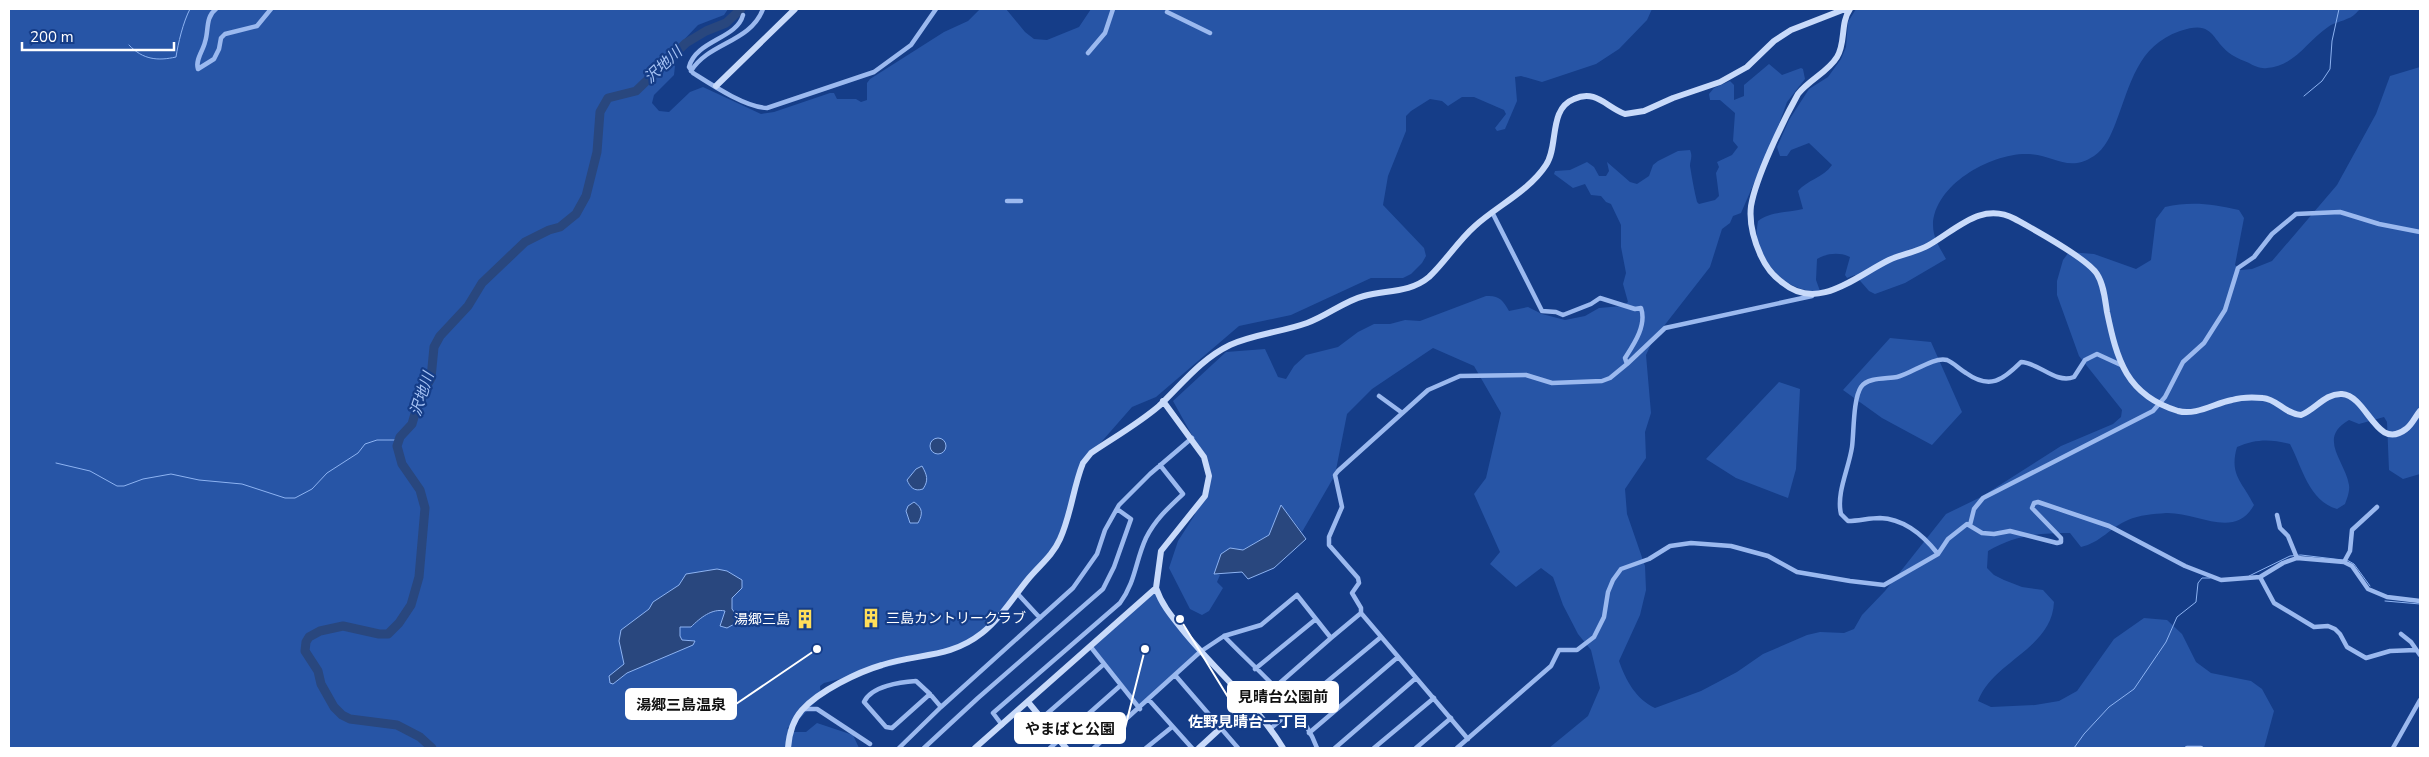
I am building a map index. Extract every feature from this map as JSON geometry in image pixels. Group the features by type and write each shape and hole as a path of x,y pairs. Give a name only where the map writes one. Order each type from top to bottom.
{"street":[{"path":"216,9 211,13 208,21 206,40 198,60 198,69 214,59 225,34 255,28 270,9"},
{"path":"691,71 708,53 729,44 751,28 764,9"},
{"path":"716,86 795,9"},
{"path":"691,71 732,96 757,108 767,108 866,75 891,62 911,45 936,9"},
{"path":"1088,53 1105,33 1113,9"},
{"path":"788,748 791,732 802,709 852,678 882,664 935,656 982,634 1048,558 1059,541 1083,463 1091,453 1135,424 1163,401 1202,364 1233,344 1252,337 1307,323 1364,296 1408,288 1428,277 1473,228 1538,175 1548,164 1553,149 1560,111 1572,99 1581,96 1598,97 1625,114 1644,111 1737,74 1782,35 1845,9"},
{"path":"1818,294 1800,293 1792,289 1769,270 1754,241 1751,208 1754,191 1798,94 1806,84 1826,69 1838,55 1844,22 1850,9"},
{"path":"1167,12 1210,33"},
{"path":"691,71 690,64 703,48 738,25 743,15"},
{"path":"1007,201 1021,201"},
{"path":"1492,212 1542,312 1556,312 1563,315 1591,304 1600,298 1635,309 1641,308 1644,316 1635,343 1625,358 1627,364"},
{"path":"1970,525 1974,509 1983,498 2153,411 2165,398 2183,362 2204,342 2225,310 2238,268 2254,257 2272,234 2296,214 2340,212 2379,224 2420,232"},
{"path":"1468,739 1361,613 1361,608 1352,593 1359,583 1358,578 1329,545 1328,537 1342,507 1335,474 1342,465 1356,456 1401,412 1428,390 1460,376 1526,375 1552,382 1602,381 1610,378 1627,364 1665,328 1829,292 1889,260 1928,246 1977,215 1987,213 2005,214 2085,262 2097,274 2103,291 2113,342 2121,365 2141,392 2160,403 2186,412 2243,398 2264,398 2271,400 2287,412 2301,415 2326,399 2341,394 2357,400 2375,427 2391,434 2398,434 2408,428 2420,411"},
{"path":"1938,554 1911,528 1880,518 1848,521 1841,514 1842,489 1849,468 1857,401 1862,387 1868,382 1898,377 1938,360 1946,360 1981,381 1996,382 2006,377 2021,362 2030,363 2062,379 2074,378 2085,360 2097,354 2121,365"},
{"path":"1379,396 1401,412"},
{"path":"1163,401 1192,438 1204,457 1208,468 1208,486 1204,496 1161,551 1156,588 1160,600 1200,652 1271,728 1284,748"},
{"path":"899,748 941,707 1073,588 1088,567 1117,509 1160,465 1192,438"},
{"path":"1002,725 993,713 1120,603 1131,588 1146,539 1160,515 1184,494 1160,465"},
{"path":"1457,748 1551,666 1559,650 1577,650 1594,636 1604,617 1608,592 1613,580 1622,569 1649,559 1670,546 1691,543 1730,546 1768,556 1797,572 1871,584 1884,584 1897,579 1938,554 1948,539 1963,525 1970,525 1982,533 1994,534 2010,531 2057,543 2061,542 2061,538 2032,508 2034,503 2038,502 2102,523 2185,566 2219,578 2260,577 2296,557 2344,561 2352,566 2368,589 2387,597 2420,602"},
{"path":"2344,561 2350,551 2352,530 2377,507"},
{"path":"924,748 1102,588 1114,567 1131,519 1117,509"},
{"path":"2277,515 2280,528 2288,536 2296,557"},
{"path":"2260,577 2274,603 2314,627 2328,626 2340,634 2347,647 2361,656 2373,658 2390,651 2416,650"},
{"path":"975,748 1156,588"},
{"path":"1017,593 1040,618"},
{"path":"1094,748 1200,652 1224,636 1261,624 1296,595 1331,638"},
{"path":"1274,688 1361,613"},
{"path":"1255,669 1316,620"},
{"path":"2401,634 2411,642 2420,655"},
{"path":"1224,636 1294,710 1317,748"},
{"path":"1271,728 1381,637"},
{"path":"1090,646 1140,708"},
{"path":"1309,733 1398,657"},
{"path":"1042,718 1104,664"},
{"path":"1175,675 1238,748"},
{"path":"1335,748 1416,678"},
{"path":"930,694 892,728 886,727 864,702 866,697 883,688 916,681 930,694 941,707"},
{"path":"1050,748 1121,685"},
{"path":"1374,748 1434,698"},
{"path":"1149,700 1192,748"},
{"path":"2393,748 2420,700"},
{"path":"1028,702 1066,748"},
{"path":"1199,748 1248,703"},
{"path":"802,709 817,709 870,744"},
{"path":"1416,748 1451,718"},
{"path":"1146,748 1172,727"},
{"path":"2187,748 2201,748"}],"shaded area":[{"path":"9,9 728,9 724,15 698,25 677,47 674,75 654,95 652,103 659,111 669,112 690,92 703,87 761,114 774,112 830,93 834,93 837,99 856,99 861,102 867,100 867,83 870,79 944,32 968,21 980,9 1006,9 1025,32 1034,39 1047,40 1079,27 1091,9 1652,9 1647,20 1619,49 1596,64 1542,82 1521,76 1515,77 1517,101 1505,129 1497,131 1495,128 1506,114 1504,110 1474,97 1462,97 1448,106 1442,101 1430,99 1411,111 1406,116 1406,131 1388,176 1383,205 1424,248 1426,256 1422,263 1411,274 1403,278 1371,278 1291,315 1239,326 1156,397 1132,407 1089,456 1077,476 1068,519 1051,554 989,627 950,651 824,683 820,686 821,696 794,725 787,728 790,732 806,732 817,723 853,735 859,748 9,748"},
{"path":"1856,9 2360,9 2350,17 2328,27 2293,58 2285,63 2267,68 2255,66 2232,55 2206,29 2191,28 2166,38 2154,46 2137,68 2110,137 2094,156 2085,161 2069,163 2038,155 2015,155 1999,158 1983,165 1968,173 1954,184 1943,196 1936,210 1933,225 1934,234 1946,259 1905,283 1875,294 1869,291 1855,275 1847,278 1845,275 1850,257 1842,254 1829,254 1817,259 1816,280 1820,291 1809,291 1789,283 1773,270 1766,261 1757,241 1758,221 1774,214 1803,209 1798,191 1832,165 1809,143 1791,150 1787,156 1780,156 1777,147 1789,120 1809,89 1828,77 1841,59 1846,47 1848,22"},
{"path":"1769,64 1782,75 1801,68 1803,69 1805,79 1787,102 1775,135 1741,213 1733,216 1730,223 1722,229 1710,267 1653,340 1646,355 1651,413 1645,432 1646,458 1625,489 1627,514 1645,566 1646,590 1640,615 1619,661 1632,689 1642,700 1655,708 1701,691 1737,672 1763,654 1807,635 1820,632 1844,633 1854,629 1862,615 1885,591 1946,514 1981,497 2061,446 2113,424 2121,417 2122,410 2079,356 2057,295 2057,281 2063,260 2069,252 2094,254 2136,269 2151,260 2156,219 2165,207 2202,204 2239,210 2244,218 2235,265 2241,270 2252,269 2272,261 2337,185 2376,114 2390,76 2420,67 2420,474 2403,479 2389,470 2387,422 2384,417 2359,424 2349,420 2335,434 2336,450 2347,476 2349,487 2345,504 2337,509 2327,505 2313,491 2290,444 2276,441 2257,441 2237,447 2235,464 2238,478 2254,505 2246,515 2237,521 2226,523 2178,514 2152,514 2128,520 2100,539 2081,547 2070,533 2018,538 1988,551 1987,568 1994,575 2022,587 2043,590 2054,602 2051,618 2043,632 1996,675 1985,687 1978,701 1991,707 2035,705 2059,701 2077,691 2114,639 2144,618 2167,620 2182,634 2196,662 2211,673 2251,681 2262,689 2274,711 2264,748 1549,748 1588,716 1600,688 1591,650 1578,634 1563,605 1553,577 1541,568 1516,587 1490,564 1500,552 1474,494 1486,478 1501,413 1474,366 1433,348 1372,389 1347,414 1335,475 1302,532 1281,505 1269,535 1242,550 1214,573 1220,575 1217,582 1223,588 1209,611 1202,615 1190,609 1169,568 1178,541 1194,516 1208,486 1204,457 1173,401 1226,352 1265,349 1278,377 1286,379 1294,366 1306,355 1338,347 1358,332 1374,324 1390,324 1405,320 1420,321 1486,296 1494,296 1500,299 1509,311 1528,307 1542,314 1565,320 1585,316 1599,308 1622,306 1628,302 1623,284 1626,273 1621,247 1621,225 1611,204 1606,202 1601,196 1591,195 1585,184 1573,188 1554,174 1555,171 1570,170 1587,162 1594,167 1599,176 1606,176 1609,171 1607,162 1630,182 1637,184 1649,176 1653,165 1658,161 1678,151 1690,150 1690,166 1697,202 1699,204 1715,200 1719,196 1716,173 1719,167 1717,162 1732,155 1738,147 1733,141 1735,113 1720,100 1710,100 1709,94 1714,88 1730,81 1734,85 1734,100 1744,96 1744,85"},
{"path":"1890,338 1931,342 1962,412 1932,445 1882,418 1843,390"},
{"path":"1779,382 1800,389 1796,469 1788,498 1736,478 1706,459"},
{"path":"938,438 946,446 938,454 930,446"},
{"path":"922,466 927,480 923,489 920,490 911,487 907,480 916,469"},
{"path":"914,502 921,509 921,517 918,523 910,523 906,511 908,506"},
{"path":"1281,505 1306,539 1274,568 1248,579 1242,572 1214,574 1221,554 1230,548 1243,550 1269,535"},
{"path":"717,569 727,571 742,580 742,588 732,598 732,609 738,617 736,623 727,628 720,626 725,611 720,610 706,614 691,627 680,627 682,640 695,641 693,645 627,673 613,684 610,683 609,676 624,664 619,641 621,630 649,609 653,602 679,585 686,574"},
{"path":"1156,588 1160,600 1200,652 1140,709 1090,646"}],"waterway":[{"path":"129,45 140,54 151,58 176,57 183,26 190,9"},
{"name":"沢地川","path":"432,748 420,737 397,725 350,719 342,715 334,707 321,684 318,671 305,651 306,642 309,637 320,631 343,626 379,634 388,634 399,623 411,605 419,577 425,508 420,490 402,464 397,446 400,437 412,424 419,400 431,378 434,347 440,336 468,306 482,283 525,242 549,230 560,227 576,214 586,196 597,152 600,112 608,98 636,91 686,43 706,31 726,23 741,9"},
{"path":"2304,96 2322,81 2330,69 2332,41 2339,9"},
{"path":"56,463 90,471 117,486 124,486 143,479 171,474 199,480 242,484 285,498 295,498 312,489 327,473 358,453 365,444 377,440 399,440"},
{"path":"2249,576 2290,556 2301,555 2343,560"},
{"path":"2347,560 2354,564 2370,586"},
{"path":"2074,748 2109,707 2134,689 2166,642 2177,617 2196,602 2198,583 2202,578 2210,578"},
{"path":"2385,601 2420,604"}],"place":[{"name":"三島カントリークラブ","path":"871,618"},
{"name":"湯郷三島","path":"805,619"},
{"name":"見晴台公園前","path":"1180,619"},
{"name":"湯郷三島温泉","path":"817,649"},
{"name":"やまばと公園","path":"1145,649"}],"district":[{"name":"佐野見晴台一丁目","path":"1248,722"}]}
